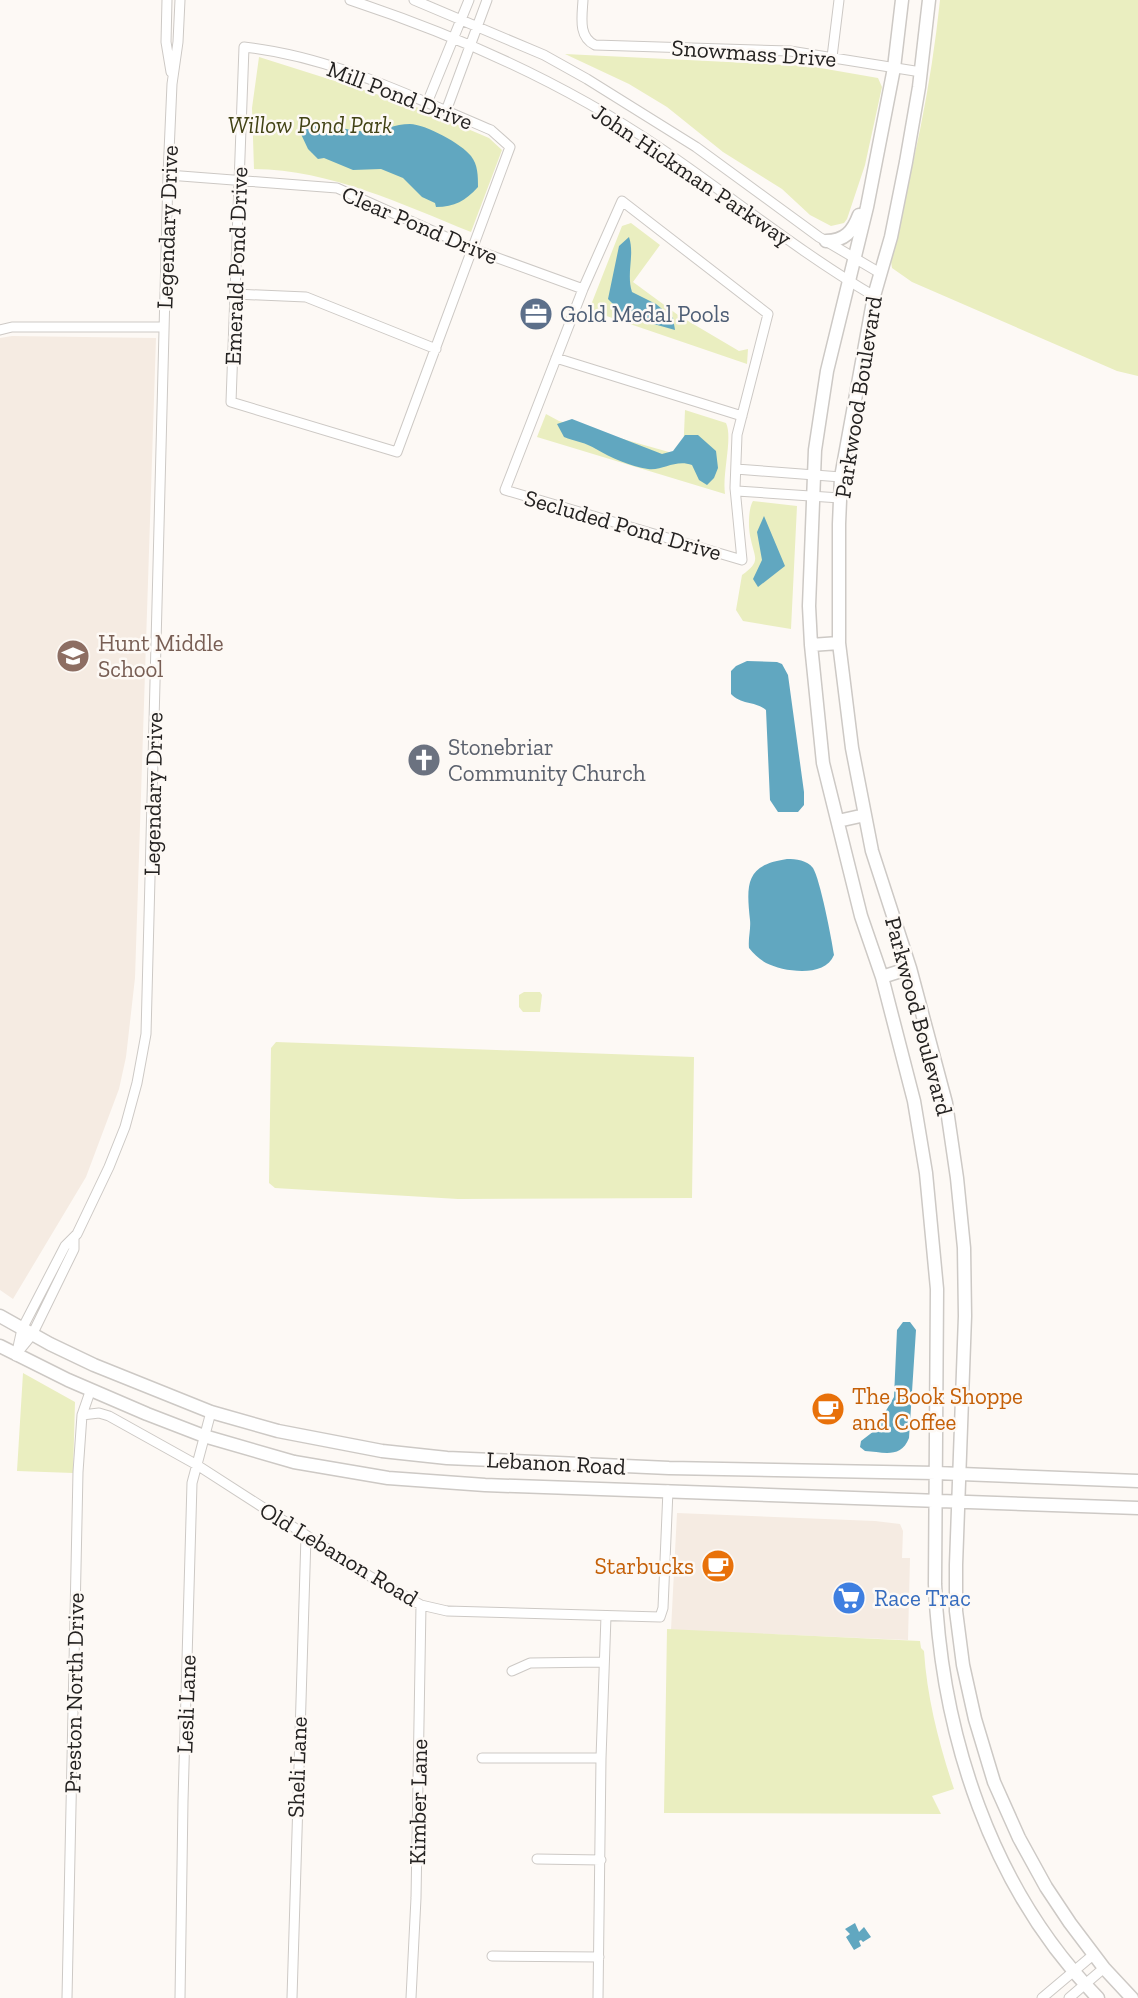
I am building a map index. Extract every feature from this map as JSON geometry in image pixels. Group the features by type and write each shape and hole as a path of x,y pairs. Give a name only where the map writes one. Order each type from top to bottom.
{"main road":[{"name":"Parkwood Boulevard","path":"902,0 894,68 855,260 827,371 812,476 809,606 811,645 823,763 861,916 882,977 914,1101 932,1219 937,1289 935,1584 938,1644 948,1696 971,1788 1004,1865 1029,1910 1073,1972 1098,1998"},
{"name":"Parkwood Boulevard","path":"929,0 921,72 894,225 874,296 841,477 839,643 852,748 872,851 910,968 946,1102 964,1248 965,1316 956,1577 958,1637 975,1719 996,1788 1045,1887 1093,1955 1132,1998"},
{"path":"826,241 835,241 850,233 870,189"},
{"path":"811,645 839,643"},
{"path":"838,821 865,815"},
{"path":"882,977 910,968"},
{"name":"Lebanon Road","path":"0,1316 27,1332 143,1386 211,1412 328,1442 413,1455 669,1468 936,1473 1138,1481"},
{"name":"Lebanon Road","path":"0,1346 16,1356 90,1389 204,1436 295,1462 388,1478 485,1485 1138,1508"},
{"path":"668,1490 669,1468"},
{"path":"971,1788 996,1788"},
{"path":"976,1802 996,1788"}],"street":[{"name":"Legendary Drive","path":"167,0 166,42 172,84"},
{"name":"Legendary Drive","path":"16,1356 65,1246 74,1239 109,1167 125,1127 146,1034 168,176 172,84 180,0"},
{"name":"John Hickman Parkway","path":"350,0 455,39 538,77 615,120 660,148 849,282 874,296"},
{"name":"John Hickman Parkway","path":"414,0 544,55 598,86 696,147 826,241 880,273"},
{"path":"427,103 469,0"},
{"path":"446,111 487,0"},
{"name":"Snowmass Drive","path":"583,0 583,30 587,40 600,45 779,51 921,72"},
{"path":"832,57 839,0"},
{"name":"Mill Pond Drive","path":"244,47 266,49 354,73 491,130 510,146 472,249"},
{"name":"Emerald Pond Drive","path":"244,47 231,402 397,452 436,349"},
{"name":"Clear Pond Drive","path":"168,176 337,188 472,249 583,289"},
{"path":"743,416 556,358 622,201 768,314 743,416 737,435 737,491 840,498"},
{"path":"235,293 306,297 436,349 472,249"},
{"path":"0,330 12,327 164,327"},
{"name":"Secluded Pond Drive","path":"556,358 505,490 742,560 737,491"},
{"path":"736,469 841,477"},
{"name":"Preston North Drive","path":"67,1998 78,1472 82,1415 90,1389"},
{"name":"Lesli Lane","path":"180,1998 192,1483 211,1412"},
{"name":"Old Lebanon Road","path":"82,1415 99,1413 109,1416 197,1465 306,1536 421,1605 475,1613 660,1618 663,1608 668,1490"},
{"name":"Sheli Lane","path":"292,1998 306,1536"},
{"name":"Kimber Lane","path":"411,1998 416,1898 421,1605"},
{"path":"598,1998 606,1616"},
{"path":"512,1671 530,1663 603,1662"},
{"path":"482,1758 601,1758"},
{"path":"537,1859 601,1860"},
{"path":"1042,1998 1093,1955"},
{"path":"492,1956 599,1957"},
{"path":"1069,1998 1104,1968"}],"shaded area":[{"name":"Hunt Middle School","path":"0,338 156,338 135,978 126,1057 119,1089 86,1177 13,1299 0,1290"},
{"path":"677,1513 900,1524 903,1531 902,1558 910,1558 908,1640 671,1630"}],"green space":[{"path":"940,0 1138,0 1138,376 1117,371 912,282 892,268 890,255 920,129"},
{"path":"565,54 809,66 878,78 882,87 865,165 847,219 844,223 831,226 810,215 782,189 723,152 667,107 629,84"},
{"name":"Willow Pond Park","path":"259,57 414,106 489,138 502,150 471,232 392,200 338,182 311,175 254,169 252,108"},
{"path":"631,223 660,245 633,282 678,315 739,351 748,349 747,364 589,310 622,226"},
{"path":"685,410 726,423 728,437 725,494 537,437 546,414 559,421 683,456"},
{"path":"753,501 797,506 791,629 743,621 736,610 742,575 755,559 749,525"},
{"path":"524,992 540,992 540,1012 523,1012 519,1007 519,995"},
{"path":"276,1042 694,1057 692,1198 458,1199 275,1188 269,1183 271,1048"},
{"path":"23,1373 75,1402 73,1473 17,1471"},
{"path":"667,1629 920,1641 924,1651 934,1721 954,1789 932,1796 941,1814 664,1813"}],"water":[{"path":"324,123 356,131 373,131 410,124 434,131 460,146 471,156 478,175 478,187 459,202 436,207 435,203 422,197 403,178 381,169 353,170 324,158 318,159 308,149 300,132 312,125"},
{"path":"629,237 632,292 656,304 673,318 675,330 625,316 608,299 619,246"},
{"path":"572,419 662,454 673,451 685,435 698,435 716,451 718,468 707,485 699,480 692,465 680,463 654,469 628,464 589,445 564,437 557,424"},
{"path":"764,516 785,566 758,587 753,579 762,560 757,532"},
{"path":"747,661 777,662 782,664 788,675 804,792 804,805 798,812 778,812 770,800 766,710 739,700 731,694 731,671"},
{"path":"787,859 801,860 811,865 822,896 834,955 822,967 813,970 774,966 761,960 749,948 748,896 752,878 763,866"},
{"path":"903,1322 910,1322 916,1330 909,1438 906,1445 896,1452 865,1451 860,1447 861,1441 874,1431 894,1397 897,1330"},
{"path":"855,1923 859,1932 864,1927 871,1937 863,1942 859,1941 861,1946 854,1950 846,1937 850,1934 845,1929"}],"place":[{"name":"Gold Medal Pools","path":"536,314"},
{"name":"Hunt Middle School","path":"73,656"},
{"name":"Stonebriar Community Church","path":"424,760"},
{"name":"The Book Shoppe and Coffee","path":"828,1409"},
{"name":"Starbucks","path":"718,1566"},
{"name":"Race Trac","path":"849,1598"}]}
